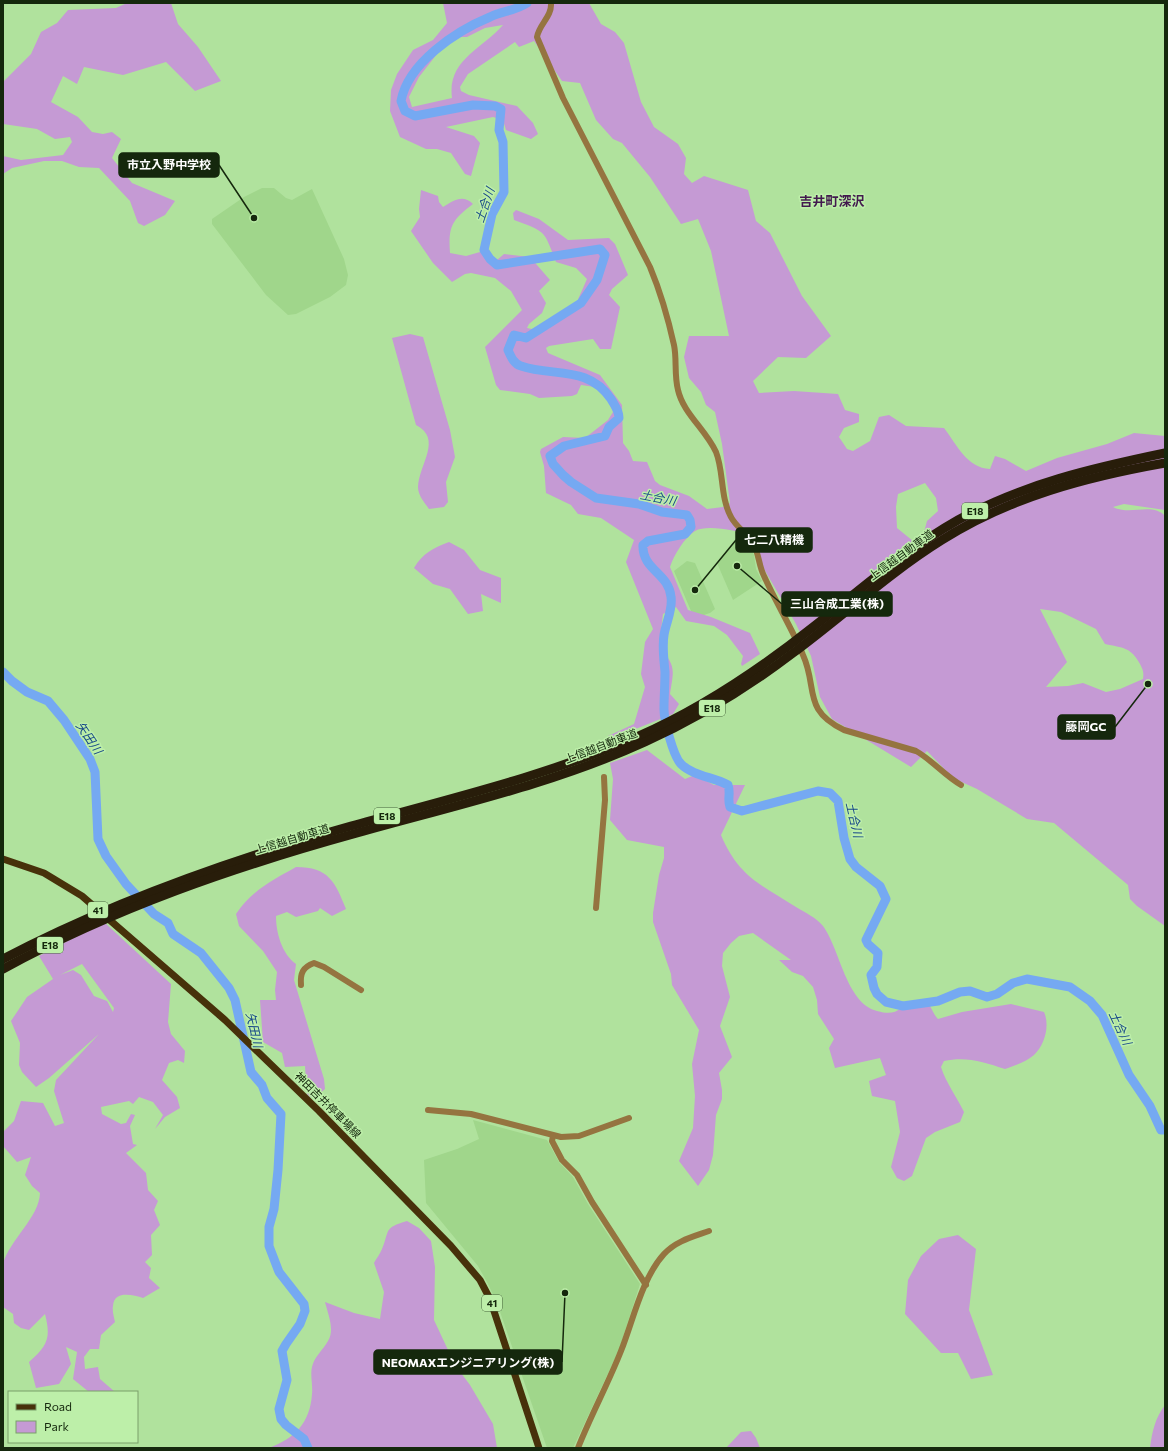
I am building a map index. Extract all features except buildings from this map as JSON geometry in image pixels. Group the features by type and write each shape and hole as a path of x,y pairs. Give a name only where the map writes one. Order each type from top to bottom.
{"highway":[{"name":"上信越自動車道","path":"816,631 913,549 938,532 978,510 1021,490 1063,476 1165,454"},
{"name":"上信越自動車道","path":"3,959 182,883 284,846 594,758 708,700 751,674 816,631 905,565 944,539 982,518 1024,499 1066,485 1165,462"},
{"name":"上信越自動車道","path":"3,969 95,919"}],"main road":[{"name":"神田吉井停車場線","path":"3,858 44,873 82,896 225,1020 319,1111 451,1246 480,1280 490,1299 539,1448"}],"street":[{"path":"552,3 548,18 538,32 537,37 563,98 650,266 659,290 674,345 678,390 682,401 703,430 716,454 731,517 748,535 757,551 764,576 794,633 808,665 813,698 821,715 832,724 844,730 916,751 951,779 961,785"},
{"path":"596,908 604,800 604,776"},
{"path":"301,985 302,971 306,966 314,963 324,967 361,990"},
{"path":"428,1110 471,1114 553,1136 579,1136 629,1118"},
{"path":"553,1136 552,1141 562,1160 577,1175 592,1202 646,1285"},
{"path":"578,1448 621,1352 646,1285 657,1261 671,1247 686,1239 709,1231"}],"shaded area":[{"path":"262,188 274,188 286,198 292,200 312,189 344,259 348,275 346,285 330,297 296,314 288,315 266,295 212,224 212,219 244,197"},
{"path":"740,534 745,539 754,555 756,569 762,581 733,600 717,563"},
{"path":"687,561 695,563 715,609 710,613 694,618 674,571"},
{"path":"473,1120 547,1140 559,1162 573,1177 588,1204 640,1284 619,1350 573,1448 547,1448 497,1303 488,1284 478,1266 426,1203 424,1160 457,1149 479,1139"}],"green space":[{"path":"127,3 171,3 178,24 198,47 221,81 195,91 166,62 123,75 84,67 77,84 63,76 51,102 78,117 92,132 103,134 112,132 121,139 112,158 132,183 175,201 165,215 144,226 138,223 130,201 99,168 79,167 62,161 44,161 12,168 3,174 3,156 21,160 63,155 72,142 70,137 55,139 37,129 3,124 3,82 31,54 41,32 57,23 68,10 116,8"},
{"path":"443,3 589,3 601,24 615,32 624,43 641,102 654,127 678,144 686,158 684,174 692,183 704,176 748,190 756,221 770,233 802,296 831,336 806,358 778,357 753,381 759,393 794,391 838,394 845,410 859,414 859,422 844,428 839,437 847,449 853,451 870,441 879,417 889,415 906,426 944,428 958,448 969,460 982,468 990,469 995,456 1005,459 1026,471 1057,458 1107,444 1134,433 1165,436 1165,510 1124,504 1113,507 1126,510 1154,510 1165,516 1165,926 1137,906 1130,899 1128,885 1054,823 1027,819 977,789 953,778 927,751 911,767 832,719 820,697 811,656 796,624 764,569 751,535 715,528 700,529 695,531 687,538 674,557 670,567 688,610 711,617 750,633 760,654 742,666 743,656 727,635 714,626 686,621 676,607 663,614 659,646 671,664 673,673 670,694 679,704 673,714 608,740 608,736 634,724 645,687 641,674 645,642 653,629 626,562 634,540 601,518 578,514 571,505 546,493 544,466 540,452 541,449 563,437 585,438 608,420 613,412 608,401 595,387 581,385 577,394 572,396 539,398 530,394 500,390 496,385 485,347 522,310 511,291 495,278 471,273 465,274 452,282 433,263 411,231 420,217 419,209 421,190 438,196 439,202 443,207 458,199 466,199 473,204 456,219 453,224 450,236 450,253 466,256 480,252 497,260 504,254 530,257 550,280 539,291 546,303 542,313 529,324 527,328 532,329 576,304 587,279 576,268 556,262 549,244 543,234 533,227 514,220 513,213 516,210 539,219 568,240 609,238 615,244 628,275 612,289 609,295 620,307 611,349 600,349 593,339 549,346 546,348 548,353 600,375 622,405 623,443 629,451 633,461 647,462 655,481 660,485 689,496 707,509 723,507 730,503 722,444 715,412 706,405 701,392 689,378 684,357 689,336 729,336 711,251 698,219 681,224 650,177 622,143 613,139 596,120 580,83 562,81 534,41 519,47 515,42 468,74 460,87 461,91 469,95 517,106 533,123 538,134 531,139 506,130 503,120 493,117 446,127 474,136 480,143 471,176 465,174 451,153 437,149 426,149 400,137 390,111 391,90 397,74 413,50 433,40 447,23","holes":["503,25 460,65 455,74 452,85 452,98 412,107 409,97 419,77 437,54 450,43 461,37 467,37 485,28","925,483 936,498 938,511 927,521 923,536 913,541 897,528 896,507 898,494","1040,609 1061,612 1096,629 1105,644 1130,651 1137,658 1143,670 1143,679 1120,689 1106,692 1083,683 1068,686 1046,687 1067,662"]},
{"path":"410,334 423,337 450,430 455,457 446,482 448,502 444,507 429,509 418,490 419,478 428,453 428,437 424,431 416,425 392,338"},
{"path":"449,542 464,550 480,570 501,578 501,603 481,594 483,611 468,614 450,589 433,584 414,568 421,558 429,552 438,546"},
{"path":"647,750 685,779 695,775 714,785 745,785 721,835 728,849 743,870 752,878 810,915 823,926 829,936 851,987 858,998 866,1006 877,1011 890,1013 913,1001 925,1000 938,1019 962,1012 1011,1004 1044,1012 1047,1023 1044,1040 1038,1051 1024,1062 1005,1069 967,1059 944,1061 941,1067 943,1073 964,1112 960,1122 935,1132 926,1138 912,1176 904,1181 897,1178 891,1167 900,1132 895,1101 872,1096 869,1081 886,1075 880,1058 835,1068 829,1048 834,1039 818,1014 817,1000 813,987 803,976 792,972 779,960 791,960 753,933 739,936 723,953 722,966 730,997 720,1026 732,1057 719,1073 722,1099 716,1115 713,1155 709,1170 698,1186 679,1161 693,1128 695,1096 692,1064 699,1030 672,985 671,974 653,922 659,875 664,858 664,847 627,840 610,820 613,779 610,763"},
{"path":"296,867 316,870 329,878 338,891 346,909 332,916 320,908 318,911 296,917 287,912 276,916 277,929 281,943 287,955 296,964 294,980 324,1079 325,1089 319,1094 310,1097 307,1094 305,1066 285,1067 282,1053 263,1042 260,1000 276,1000 275,990 277,972 263,951 239,926 236,914 248,899 256,892"},
{"path":"104,922 171,984 168,1022 171,1034 185,1051 184,1063 178,1060 169,1063 162,1080 177,1097 180,1108 165,1117 155,1129 163,1115 153,1102 139,1097 133,1104 129,1101 101,1107 102,1114 121,1124 126,1123 131,1114 135,1115 130,1126 133,1144 137,1145 126,1153 146,1173 148,1190 158,1201 154,1210 160,1225 151,1235 152,1255 145,1262 151,1268 149,1278 160,1288 143,1298 125,1295 117,1298 114,1301 113,1308 115,1322 101,1335 99,1349 90,1349 84,1357 85,1369 98,1367 100,1379 114,1391 88,1391 73,1379 77,1352 66,1347 71,1364 59,1384 36,1388 29,1362 44,1346 48,1335 45,1314 29,1330 21,1328 14,1323 13,1314 3,1307 3,1264 12,1246 35,1211 40,1193 32,1186 25,1175 31,1157 17,1162 3,1146 3,1132 14,1121 21,1101 43,1103 55,1126 64,1123 54,1091 56,1080 99,1034 49,1078 36,1087 22,1072 19,1065 20,1043 11,1021 27,997 53,979 39,956","holes":["82,964 114,1008 113,1012 107,1001 94,996 81,975 73,970 60,975"]},
{"path":"407,1221 419,1228 431,1241 435,1267 434,1320 455,1365 470,1385 493,1424 497,1448 269,1448 294,1434 300,1428 308,1413 312,1394 311,1373 313,1363 328,1341 331,1332 325,1302 354,1313 380,1319 384,1292 374,1263 382,1249 388,1230 399,1223"},
{"path":"958,1235 976,1249 969,1310 993,1375 971,1379 958,1353 941,1353 905,1314 908,1280 921,1256 939,1239"},
{"path":"1165,1405 1165,1448 1150,1448 1154,1425"},
{"path":"751,1431 760,1448 726,1448 741,1432"}],"waterway":[{"name":"土合川","path":"527,3 518,8 495,15 477,23 435,50 423,61 413,74 405,87 401,101 405,111 415,116 473,105 495,106 501,109 499,130 503,142 504,192 492,214 484,250 490,259 497,265 600,249 605,255 597,280 581,303 526,338 514,335 508,350 515,362 521,366 569,374 592,381 602,388 618,410 619,418 609,427 605,436 564,446 550,456 553,464 563,475 596,498 639,504 662,512 687,515 690,520 691,527 685,534 648,541 643,545 647,560 666,582 671,597 671,607 663,640 665,672 664,709 670,738 678,760 691,771 728,785 730,807 742,811 818,791 830,793 838,801 844,838 850,859 856,867 880,886 886,899 866,940 868,944 878,953 877,967 871,975 877,994 886,1002 903,1006 938,1001 960,992 970,991 987,997 997,994 1013,983 1027,979 1070,987 1090,1001 1102,1015 1129,1075 1150,1106 1161,1130 1165,1130"},
{"name":"矢田川","path":"3,672 27,692 48,701 64,720 90,759 95,772 98,839 106,856 126,884 154,914 168,923 173,934 201,953 229,988 235,1000 251,1072 262,1085 267,1098 281,1114 278,1170 274,1209 269,1227 269,1246 279,1272 304,1304 305,1311 300,1324 282,1351 287,1380 279,1409 281,1419 286,1425 304,1439 308,1448"}],"place":[{"name":"市立入野中学校","path":"254,218"},
{"name":"三山合成工業(株)","path":"737,566"},
{"name":"七二八精機","path":"695,590"},
{"name":"藤岡GC","path":"1148,684"},
{"name":"NEOMAXエンジニアリング(株)","path":"565,1293"}],"district":[{"name":"吉井町深沢","path":"832,201"}]}
